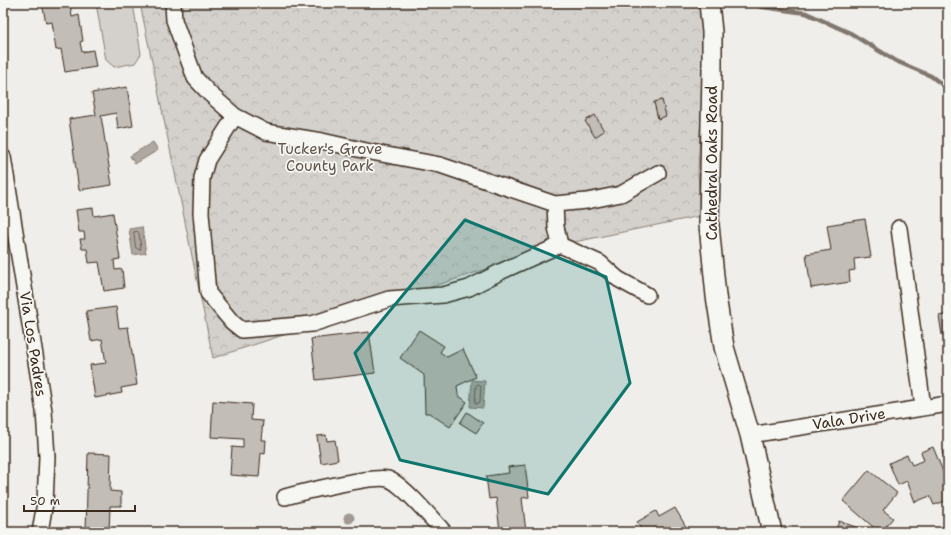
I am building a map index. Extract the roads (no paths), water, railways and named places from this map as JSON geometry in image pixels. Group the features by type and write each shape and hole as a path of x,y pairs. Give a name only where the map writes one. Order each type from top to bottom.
{"main road":[{"name":"Cathedral Oaks Road","path":"709,3 712,32 709,225 716,296 724,347 750,435 772,532"}],"street":[{"path":"173,3 174,20 195,78 210,94 235,116 266,132 322,141 440,165 555,204 587,201 620,194 658,173"},
{"path":"235,116 207,160 202,178 201,212 208,293 232,322 242,330 312,324 389,299 443,295 469,288 502,271 560,245 600,263 618,279 647,295"},
{"name":"Via Los Padres","path":"3,157 44,411 47,457 45,504 40,532"},
{"path":"555,204 556,227 560,245"},
{"path":"899,228 924,407"},
{"name":"Vala Drive","path":"750,435 948,404"},
{"path":"285,497 363,480 379,478 389,480 400,486 444,532"}],"water":[{"path":"153,142 158,150 135,164 130,156"},
{"path":"142,227 146,253 133,255 129,229"},
{"path":"472,380 485,381 483,408 470,407"}],"waterway":[{"path":"748,3 763,7 806,13 850,33 896,61 931,76 948,89"}],"park label":[{"name":"Tucker's Grove County Park","path":"330,158"}]}
